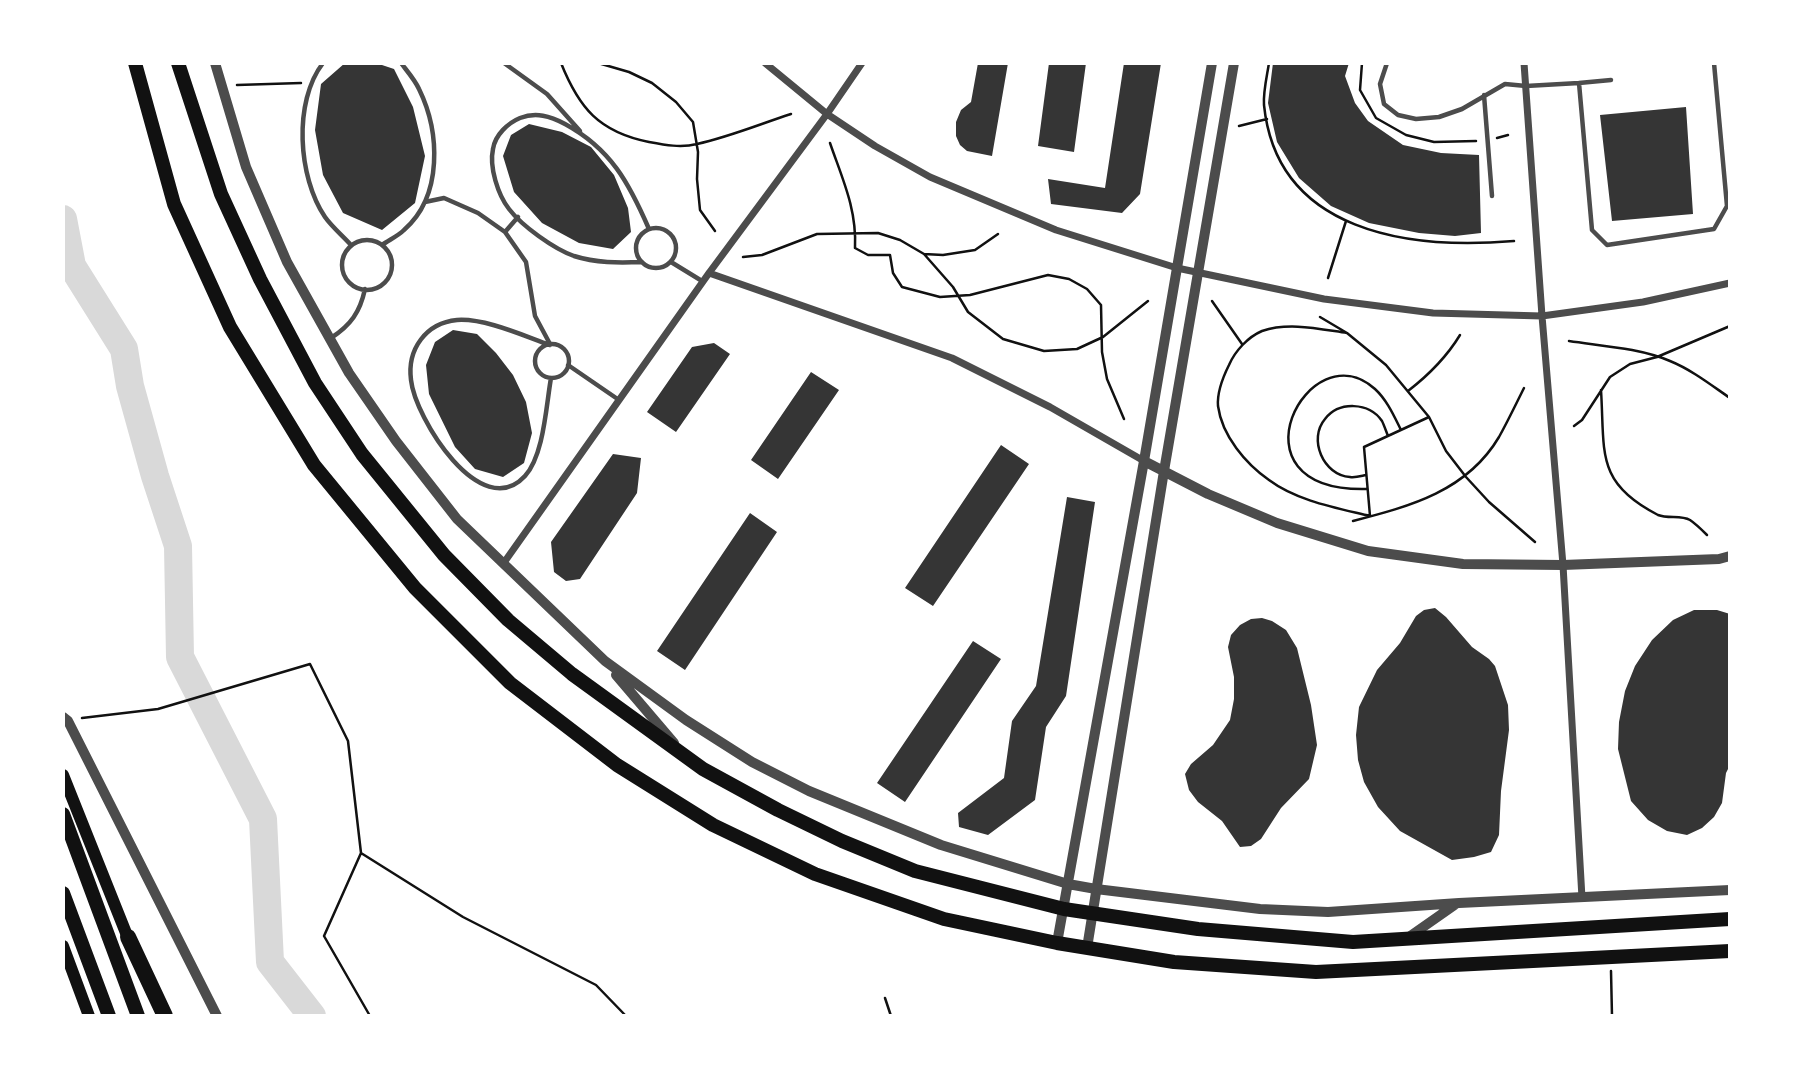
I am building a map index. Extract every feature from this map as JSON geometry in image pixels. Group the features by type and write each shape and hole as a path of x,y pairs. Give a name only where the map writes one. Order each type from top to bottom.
{"highway":[{"path":"128,937 165,1016"}],"main road":[{"path":"135,63 174,204 230,327 314,465 415,588 510,683 617,765 713,825 814,874 944,919 1057,943 1174,962 1316,972 1730,951"},
{"path":"178,63 221,194 260,279 315,383 362,454 443,555 508,620 572,674 703,769 842,841 915,871 1064,909 1198,929 1340,941 1730,919"},
{"path":"63,775 128,937 156,1016"},
{"path":"63,814 138,1016"},
{"path":"63,893 109,1016"},
{"path":"63,946 89,1016"}],"street":[{"path":"215,63 246,167 287,262 349,373 396,441 457,519 605,661 687,758"},
{"path":"765,63 827,114 875,146 930,177 1056,230 1177,268 1324,299 1433,313 1542,316 1643,302 1730,283"},
{"path":"503,564 862,63"},
{"path":"1057,943 1212,63"},
{"path":"1087,948 1164,471 1234,63"},
{"path":"1524,63 1563,565 1582,898"},
{"path":"709,273 952,358 1050,407 1208,494 1277,523 1367,551 1463,564 1563,565 1719,559 1730,556"},
{"path":"605,661 686,720 752,762 810,791 941,845 1069,884 1260,909 1328,912 1730,890"},
{"path":"66,719 218,1016"},
{"path":"1406,939 1459,903"}],"lane":[{"path":"323,63 306,98 302,139 311,185 325,217 351,245"},
{"path":"382,245 406,229 425,202 435,170 432,123 419,88 401,63"},
{"path":"504,63 547,94 583,134 611,158 633,191 649,229"},
{"path":"1387,63 1380,84 1384,104 1398,115 1416,119 1439,117 1462,109 1505,85 1611,80"},
{"path":"1579,83 1592,230 1607,245 1714,229 1727,206 1714,63"},
{"path":"1484,96 1492,196"},
{"path":"583,134 555,119 531,114 508,123 493,148 495,179 509,208 517,217 534,233 571,255 603,263 642,262 653,268 666,266 671,262 676,250 674,237 663,229 649,229 636,244 636,251 642,262"},
{"path":"425,202 443,198 478,213 505,232 526,262 535,316 550,345"},
{"path":"505,232 517,217"},
{"path":"367,240 382,245 391,258 390,274 380,285 365,289 350,283 342,268 346,252 351,245 367,240"},
{"path":"671,262 703,282"},
{"path":"330,339 354,320 362,306 365,289"},
{"path":"551,379 535,462 524,478 508,488 493,488 471,478 454,463 435,436 418,404 411,379 415,348 427,330 456,320 477,321 564,350 568,365 619,400"},
{"path":"550,345 537,352 535,364 540,374 551,379 562,375 568,365"}],"path":[{"path":"561,63 572,90 590,114 626,137 676,146 696,144 791,114"},
{"path":"598,63 629,72 652,83 676,102 693,122 700,210 715,231"},
{"path":"1269,63 1264,103 1272,145 1296,187 1327,212 1366,229 1420,239 1473,245 1514,242"},
{"path":"237,85 312,83"},
{"path":"1239,126 1267,119"},
{"path":"830,143 852,200 855,248 868,255 890,255 893,273 902,287 940,297 970,295 1048,275 1069,279 1087,289 1101,305 1102,352 1107,379 1124,418"},
{"path":"1328,278 1346,220"},
{"path":"743,257 773,251 817,233 856,231 878,233 901,240 924,254 968,312 1003,339 1044,351 1077,349 1103,337 1148,301"},
{"path":"924,254 943,255 975,250 998,234"},
{"path":"1212,301 1242,345"},
{"path":"1320,317 1347,332 1386,365 1429,417 1446,451 1466,477 1489,502 1535,542"},
{"path":"1347,332 1282,326 1259,332 1242,345 1231,359 1223,379 1218,405 1227,434 1241,453 1270,481 1299,496 1370,516"},
{"path":"1574,426 1610,377 1630,363 1657,357 1730,326"},
{"path":"1408,391 1431,374 1448,355 1460,335"},
{"path":"1569,341 1657,357 1693,373 1730,398"},
{"path":"1368,489 1334,487 1317,481 1302,470 1291,455 1287,436 1293,413 1304,395 1320,383 1342,376 1358,379 1375,388 1387,403 1401,430"},
{"path":"1353,521 1396,510 1444,490 1466,477 1498,438 1524,388"},
{"path":"1601,390 1605,461 1616,484 1637,503 1662,517 1689,519 1707,535"},
{"path":"1367,475 1349,477 1337,473 1326,464 1319,452 1318,436 1324,419 1339,408 1354,405 1369,410 1381,419 1388,436"},
{"path":"1370,516 1364,447 1429,417"},
{"path":"66,719 158,709 310,664 348,741 361,853 324,936 370,1016"},
{"path":"361,853 463,917 596,985 626,1016"},
{"path":"1611,957 1612,1016"},
{"path":"885,998 891,1016"}],"building":[{"path":"345,63 376,63 394,69 413,107 425,156 415,203 382,230 343,213 323,175 315,130 321,84"},
{"path":"978,63 1008,63 992,156 967,151 956,136 956,122 961,110 971,102"},
{"path":"1049,63 1086,63 1074,152 1038,146"},
{"path":"1124,63 1161,63 1140,194 1122,213 1051,204 1048,179 1105,188"},
{"path":"1273,63 1349,63 1345,76 1355,103 1368,121 1403,145 1441,153 1479,155 1481,233 1455,236 1419,233 1369,223 1331,206 1299,178 1277,142 1268,103"},
{"path":"1686,107 1693,214 1612,221 1600,115"},
{"path":"529,124 562,132 591,147 614,175 628,208 631,232 613,249 579,243 542,223 514,192 503,156 511,135"},
{"path":"453,330 477,334 513,375 526,402 532,433 524,463 503,477 475,469 455,447 429,394 426,365 435,342"},
{"path":"714,343 730,354 676,432 647,412 692,347"},
{"path":"811,372 839,390 778,479 751,460"},
{"path":"1001,445 1029,464 933,606 905,588"},
{"path":"613,454 641,458 637,493 580,579 566,581 554,572 551,542"},
{"path":"1067,497 1095,502 1066,696 1046,727 1035,800 988,835 959,827 958,813 1004,778 1012,721 1036,686"},
{"path":"750,513 777,532 685,670 657,651"},
{"path":"1435,608 1472,647 1495,666 1508,705 1509,730 1501,791 1499,835 1491,852 1452,860 1400,831 1378,807 1364,782 1358,760 1356,735 1359,707 1377,670 1400,643 1416,616 1424,610"},
{"path":"1694,610 1717,610 1730,614 1730,765 1726,773 1722,803 1714,817 1702,828 1687,835 1667,831 1648,820 1631,801 1618,749 1619,722 1625,691 1635,666 1652,640 1673,620"},
{"path":"1262,618 1286,630 1297,648 1311,705 1317,745 1309,779 1281,808 1261,839 1251,846 1240,847 1222,821 1198,802 1189,790 1185,774 1191,764 1213,745 1230,720 1234,699 1234,677 1228,647 1231,635 1240,625 1251,619"},
{"path":"973,641 1001,659 905,802 877,783"}],"waterway":[{"path":"63,219 72,266 124,349 130,386 178,546 180,657 263,819 270,962 312,1016"}]}
